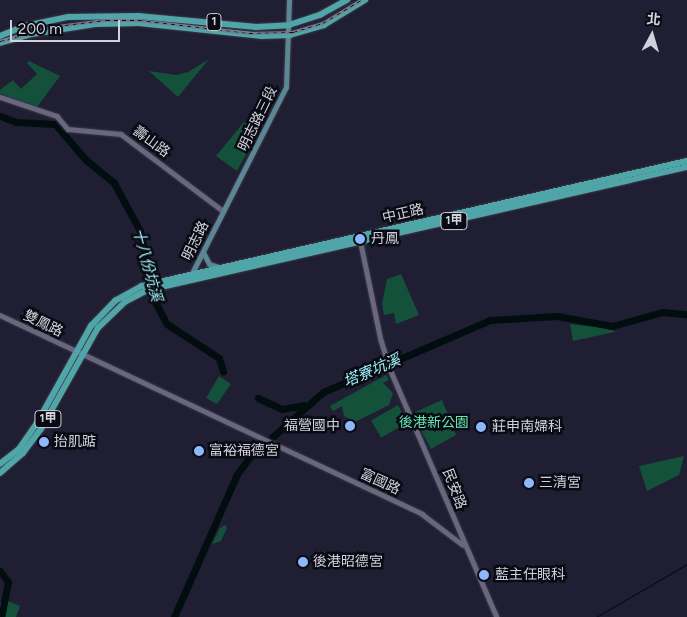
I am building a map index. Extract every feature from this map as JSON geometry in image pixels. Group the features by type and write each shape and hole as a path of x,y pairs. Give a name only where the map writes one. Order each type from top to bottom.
{"main road":[{"name":"明志路三段","path":"223,211 286,87 290,35 289,0"},
{"name":"1","path":"0,36 25,26 68,17 138,16 256,27 289,25 320,15 347,0"},
{"name":"1","path":"0,43 32,34 96,24 139,23 262,36 290,35 324,24 365,0"},
{"name":"中正路","path":"150,286 188,280 360,240 687,161"},
{"name":"中正路","path":"0,473 21,451 102,312 128,292 193,272 360,240 687,167"},
{"name":"明志路","path":"188,280 223,211"},
{"path":"203,251 209,264 219,267"},
{"name":"中正路","path":"0,464 21,451"}],"street":[{"name":"壽山路","path":"0,97 56,116 68,129 121,134 223,211"},
{"name":"民安路","path":"360,240 383,347 390,369 463,545 497,617"},
{"name":"雙鳳路","path":"0,315 79,353"},
{"name":"富國路","path":"79,353 429,518 463,545"}],"green space":[{"path":"209,59 178,97 149,71 176,75 188,72"},
{"path":"29,61 60,76 37,107 0,94 0,90 13,80 21,89 37,74 27,63"},
{"path":"244,122 258,132 237,171 216,156"},
{"path":"401,274 419,315 396,324 394,313 384,315 382,304 387,279"},
{"path":"570,324 612,329 615,332 573,341"},
{"path":"386,375 389,380 383,383 393,393 389,405 355,422 344,416 342,406 333,411 330,406"},
{"path":"219,376 231,384 217,404 206,398"},
{"name":"後港新公園","path":"442,400 456,435 431,449 413,415 415,412"},
{"path":"398,405 408,422 381,438 371,420"},
{"path":"684,456 679,475 647,491 639,466"},
{"path":"225,525 227,528 221,541 212,544 220,528"},
{"path":"6,600 20,606 16,617 0,617 0,603"}],"waterway":[{"name":"十八份坑溪","path":"0,116 16,122 55,124 86,160 114,183 140,231 154,300 167,324 219,358 223,371"},
{"name":"塔寮坑溪","path":"174,617 237,474 250,457 323,392 490,320 557,316 612,326 662,312 687,314"},
{"name":"十八份坑溪","path":"258,398 282,409 304,405"},
{"path":"596,617 687,564"},
{"path":"0,571 8,582 1,617"}],"railway":[{"path":"0,41 57,26 106,20 139,20 249,33 293,32 323,23 361,0"}],"place":[{"name":"丹鳳","path":"360,239"},
{"name":"福營國中","path":"350,426"},
{"name":"莊申南婦科","path":"481,427"},
{"name":"抬肌踮","path":"44,442"},
{"name":"富裕福德宮","path":"199,451"},
{"name":"三清宮","path":"529,483"},
{"name":"後港昭德宮","path":"303,562"},
{"name":"藍主任眼科","path":"484,575"}]}
